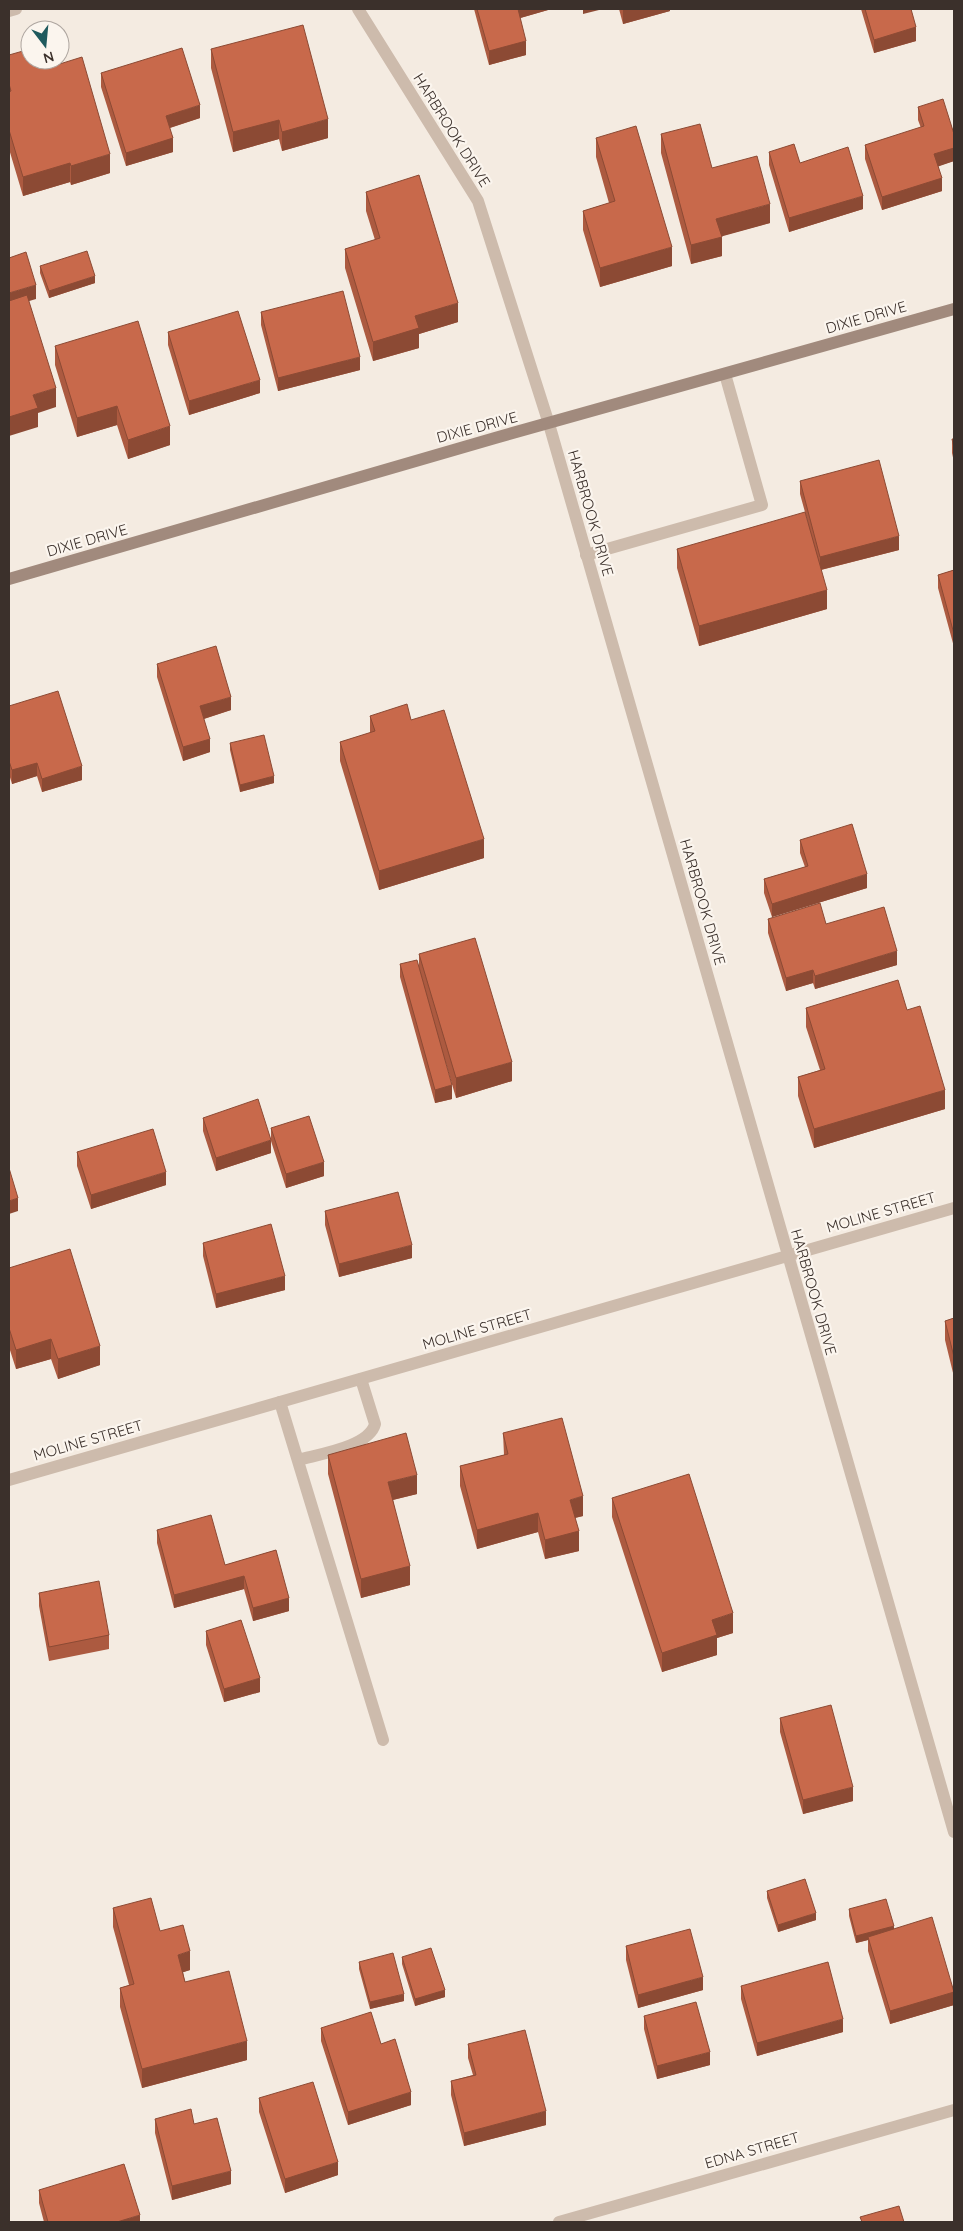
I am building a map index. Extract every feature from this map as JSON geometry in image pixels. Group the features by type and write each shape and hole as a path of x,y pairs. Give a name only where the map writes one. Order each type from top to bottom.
{"street":[{"path":"9,11 16,9"},
{"name":"HARBROOK DRIVE","path":"358,9 478,201 549,424 787,1257 954,1832"},
{"name":"DIXIE DRIVE","path":"9,579 495,438 954,309"},
{"path":"586,555 762,505 725,374"},
{"name":"MOLINE STREET","path":"9,1480 954,1208"},
{"path":"298,1460 361,1442 369,1436 375,1424 361,1379"},
{"path":"280,1402 383,1740"},
{"name":"EDNA STREET","path":"559,2222 954,2110"}],"building":[{"path":"477,9 518,9 526,41 489,51"},
{"path":"865,9 911,9 916,27 874,40"},
{"path":"303,25 328,119 282,132 279,120 233,132 211,49"},
{"path":"182,48 200,105 166,116 173,138 126,153 101,73"},
{"path":"20,52 20,70 70,70 70,61 82,57 110,154 71,166 70,163 23,177 9,130 9,92 11,91 9,84 9,55"},
{"path":"943,99 954,134 954,148 934,154 942,178 882,197 865,145 924,126 918,107"},
{"path":"700,124 712,168 757,156 770,204 716,219 722,237 691,245 661,134"},
{"path":"636,126 672,247 600,268 583,211 615,201 596,138"},
{"path":"794,144 800,163 848,147 863,196 789,218 769,152"},
{"path":"419,175 458,303 415,316 419,328 373,342 345,249 380,238 366,192"},
{"path":"87,251 95,276 49,291 40,266"},
{"path":"26,252 36,285 9,293 9,258"},
{"path":"343,291 360,357 278,378 261,312"},
{"path":"27,295 56,388 33,395 38,408 9,417 9,301"},
{"path":"238,311 260,380 189,401 168,332"},
{"path":"138,321 170,426 128,440 117,406 77,418 55,346"},
{"path":"879,460 899,536 820,557 800,481"},
{"path":"805,512 827,590 699,626 677,549"},
{"path":"954,570 954,634 938,575"},
{"path":"216,646 231,697 200,706 210,739 183,747 157,664"},
{"path":"58,691 82,766 42,779 37,763 12,770 9,761 9,706"},
{"path":"407,704 411,720 444,710 484,839 379,871 340,742 375,731 370,716"},
{"path":"264,735 274,776 240,785 230,743"},
{"path":"852,824 867,874 772,904 764,879 808,866 800,840"},
{"path":"820,903 826,924 884,907 897,951 815,976 813,970 786,978 768,919"},
{"path":"475,938 512,1062 456,1078 419,954"},
{"path":"417,960 452,1085 435,1090 400,964"},
{"path":"898,980 907,1010 920,1006 945,1090 814,1129 798,1077 825,1069 806,1008"},
{"path":"258,1099 271,1140 216,1158 203,1118"},
{"path":"309,1116 324,1162 286,1174 271,1128"},
{"path":"153,1129 166,1172 91,1195 77,1152"},
{"path":"9,1168 18,1198 9,1201"},
{"path":"398,1192 412,1245 339,1264 325,1211"},
{"path":"271,1224 285,1276 216,1294 203,1243"},
{"path":"70,1249 100,1346 58,1359 51,1339 16,1350 9,1328 9,1268"},
{"path":"954,1318 954,1357 945,1321"},
{"path":"562,1418 583,1496 570,1500 579,1531 545,1540 538,1513 477,1530 460,1466 508,1454 503,1433"},
{"path":"406,1433 417,1475 388,1482 410,1566 361,1579 328,1455"},
{"path":"689,1474 733,1613 712,1620 717,1635 662,1653 612,1498"},
{"path":"211,1515 225,1565 276,1550 289,1598 253,1608 244,1576 174,1595 157,1530"},
{"path":"99,1581 109,1635 49,1647 39,1593"},
{"path":"241,1620 260,1678 224,1689 206,1631"},
{"path":"831,1705 853,1787 803,1800 780,1718"},
{"path":"805,1879 816,1913 778,1925 767,1891"},
{"path":"151,1898 160,1931 183,1925 190,1951 178,1955 185,1982 229,1971 247,2041 142,2069 120,1988 134,1984 113,1908"},
{"path":"886,1899 894,1926 856,1936 849,1909"},
{"path":"932,1917 954,1992 890,2011 868,1937"},
{"path":"690,1929 703,1977 638,1995 626,1946"},
{"path":"431,1948 445,1990 415,1999 402,1957"},
{"path":"393,1953 404,1994 370,2002 359,1962"},
{"path":"828,1962 843,2019 757,2043 741,1986"},
{"path":"696,2002 710,2052 657,2066 644,2016"},
{"path":"371,2012 381,2044 395,2039 411,2092 348,2112 321,2028"},
{"path":"525,2030 546,2111 464,2133 451,2081 476,2075 468,2044"},
{"path":"313,2082 338,2162 285,2179 259,2098"},
{"path":"191,2109 194,2124 217,2118 231,2171 172,2186 155,2119"},
{"path":"124,2164 140,2215 117,2222 48,2222 39,2190"},
{"path":"899,2206 904,2222 862,2222 860,2217"}]}
